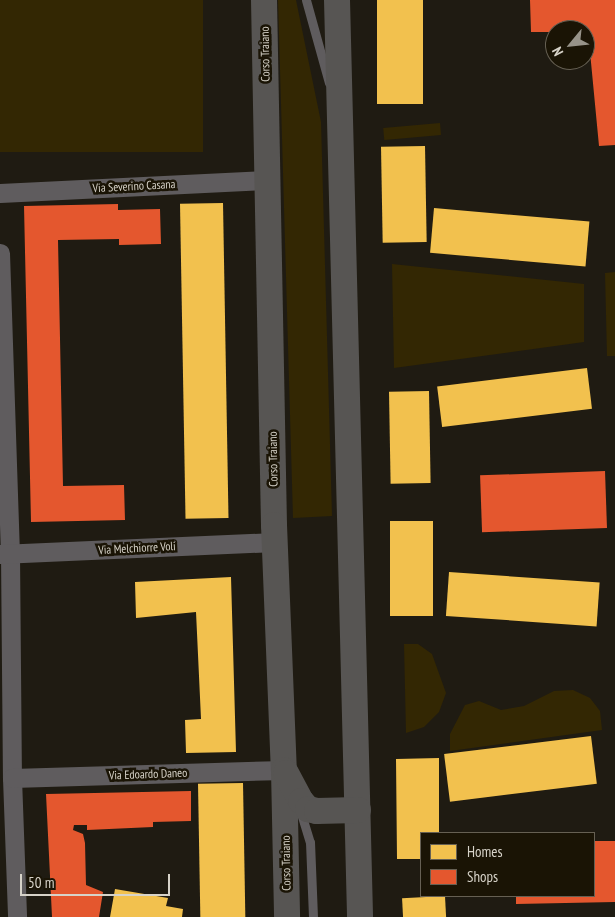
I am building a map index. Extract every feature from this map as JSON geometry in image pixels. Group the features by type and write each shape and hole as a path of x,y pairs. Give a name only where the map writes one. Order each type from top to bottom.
{"main road":[{"name":"Corso Traiano","path":"264,0 275,542 289,779 287,917"},
{"path":"337,0 360,917"},
{"path":"289,779 308,809 317,811 358,810"}],"street":[{"name":"Via Severino Casana","path":"0,193 268,180"},
{"path":"0,253 5,554 17,917"},
{"name":"Via Melchiorre Voli","path":"5,554 275,542"},
{"name":"Via Edoardo Daneo","path":"12,778 289,779"}],"lane":[{"path":"306,0 340,124"},
{"path":"289,779 310,842 313,917"}],"shaded area":[{"path":"0,0 203,0 203,152 0,152"},
{"path":"278,0 296,0 321,122 332,516 293,518"},
{"path":"440,123 441,135 384,140 383,128"},
{"path":"392,264 584,284 584,342 394,368"},
{"path":"615,272 615,356 607,356 605,273"},
{"path":"404,644 418,644 432,654 446,693 439,712 424,727 406,733"},
{"path":"573,690 590,698 600,711 602,730 450,751 450,734 465,705 479,701 501,710 524,706 554,691"}],"building: Homes":[{"path":"377,0 423,0 423,104 377,104"},
{"path":"425,146 427,242 383,243 381,147"},
{"path":"223,203 228,518 186,519 180,204"},
{"path":"434,208 589,222 585,266 430,253"},
{"path":"587,368 592,409 442,427 437,386"},
{"path":"429,391 431,483 391,484 389,392"},
{"path":"390,521 433,521 433,616 390,616"},
{"path":"449,572 600,583 597,626 446,616"},
{"path":"231,577 236,752 186,753 185,720 201,719 196,612 136,618 135,582"},
{"path":"591,736 597,784 450,802 444,754"},
{"path":"439,758 439,832 420,832 420,859 397,859 396,759"},
{"path":"243,783 245,917 200,917 198,784"},
{"path":"115,889 168,898 166,906 183,909 182,917 110,917"},
{"path":"445,897 446,917 403,917 402,898"}],"building: Shops":[{"path":"530,0 615,0 615,145 599,146 592,70 595,70 595,20 545,20 545,32 531,32"},
{"path":"118,204 118,210 160,209 161,244 119,245 119,239 58,240 63,486 124,485 125,520 31,522 24,206"},
{"path":"605,471 607,528 482,532 480,475"},
{"path":"191,791 191,821 153,822 153,827 87,830 87,825 74,825 73,830 83,834 85,843 86,885 103,892 99,917 52,917 46,794"},
{"path":"595,841 615,841 615,902 516,904 516,897 595,897"}]}
